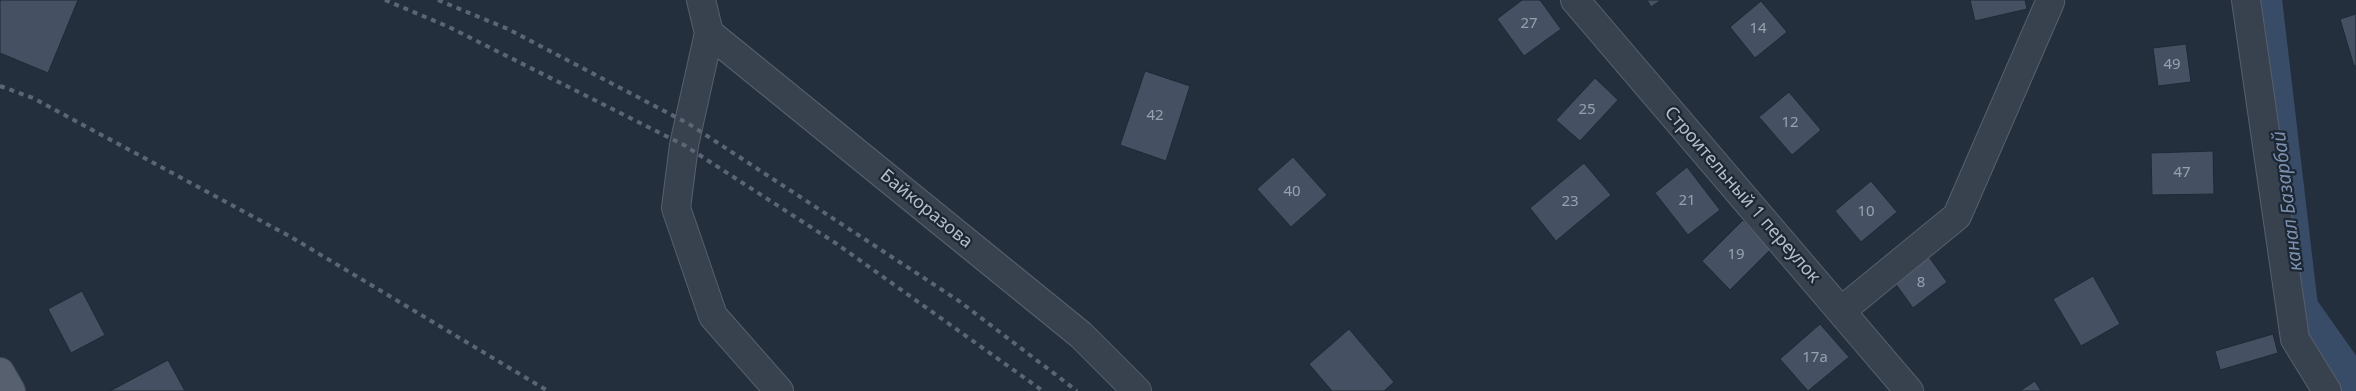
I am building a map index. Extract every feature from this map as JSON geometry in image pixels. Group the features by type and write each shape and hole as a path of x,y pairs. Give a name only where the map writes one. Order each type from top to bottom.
{"main road":[{"path":"0,372 11,391"}],"street":[{"path":"701,0 709,33 684,145 676,208 713,316 779,391"},
{"name":"Строительный 1 переулок","path":"1575,0 1909,391"},
{"path":"2246,0 2295,339 2327,391"},
{"path":"1841,311 1957,216 2050,2"},
{"name":"Байкоразова","path":"709,33 1081,335 1137,391"}],"building":[{"path":"0,0 78,0 48,73 0,53"},
{"path":"1522,0 1540,0 1561,29 1524,56 1497,19"},
{"path":"1647,0 1661,0 1651,7"},
{"path":"1970,0 2025,0 2027,9 1975,21"},
{"path":"1761,1 1787,32 1755,58 1730,27"},
{"path":"2356,14 2356,65 2354,66 2340,19"},
{"path":"2186,44 2191,82 2158,86 2153,48"},
{"path":"1145,71 1190,86 1166,161 1120,145"},
{"path":"1595,78 1618,100 1580,141 1556,120"},
{"path":"1789,92 1821,130 1792,155 1759,117"},
{"path":"2213,151 2214,194 2152,195 2151,153"},
{"path":"1293,157 1327,195 1291,227 1257,189"},
{"path":"1584,163 1611,195 1556,241 1530,208"},
{"path":"1687,167 1720,210 1688,235 1655,193"},
{"path":"1871,181 1897,212 1861,242 1835,211"},
{"path":"1743,220 1771,249 1730,290 1702,261"},
{"path":"1929,257 1947,282 1913,308 1895,283"},
{"path":"2093,276 2120,324 2081,346 2053,299"},
{"path":"82,291 105,335 71,353 48,309"},
{"path":"1820,324 1849,357 1808,391 1780,359"},
{"path":"1349,329 1394,382 1384,391 1332,391 1309,364"},
{"path":"2273,334 2278,353 2220,370 2215,351"},
{"path":"168,360 185,391 110,391"},
{"path":"2035,381 2041,391 2020,391"}],"waterway":[{"name":"канал Базарбай","path":"2265,0 2301,307 2356,385"}],"railway":[{"path":"385,0 449,27 684,145 837,244 1043,391"},
{"path":"438,0 508,29 689,124 959,301 1077,391"},
{"path":"0,86 33,98 291,237 548,391"}]}
